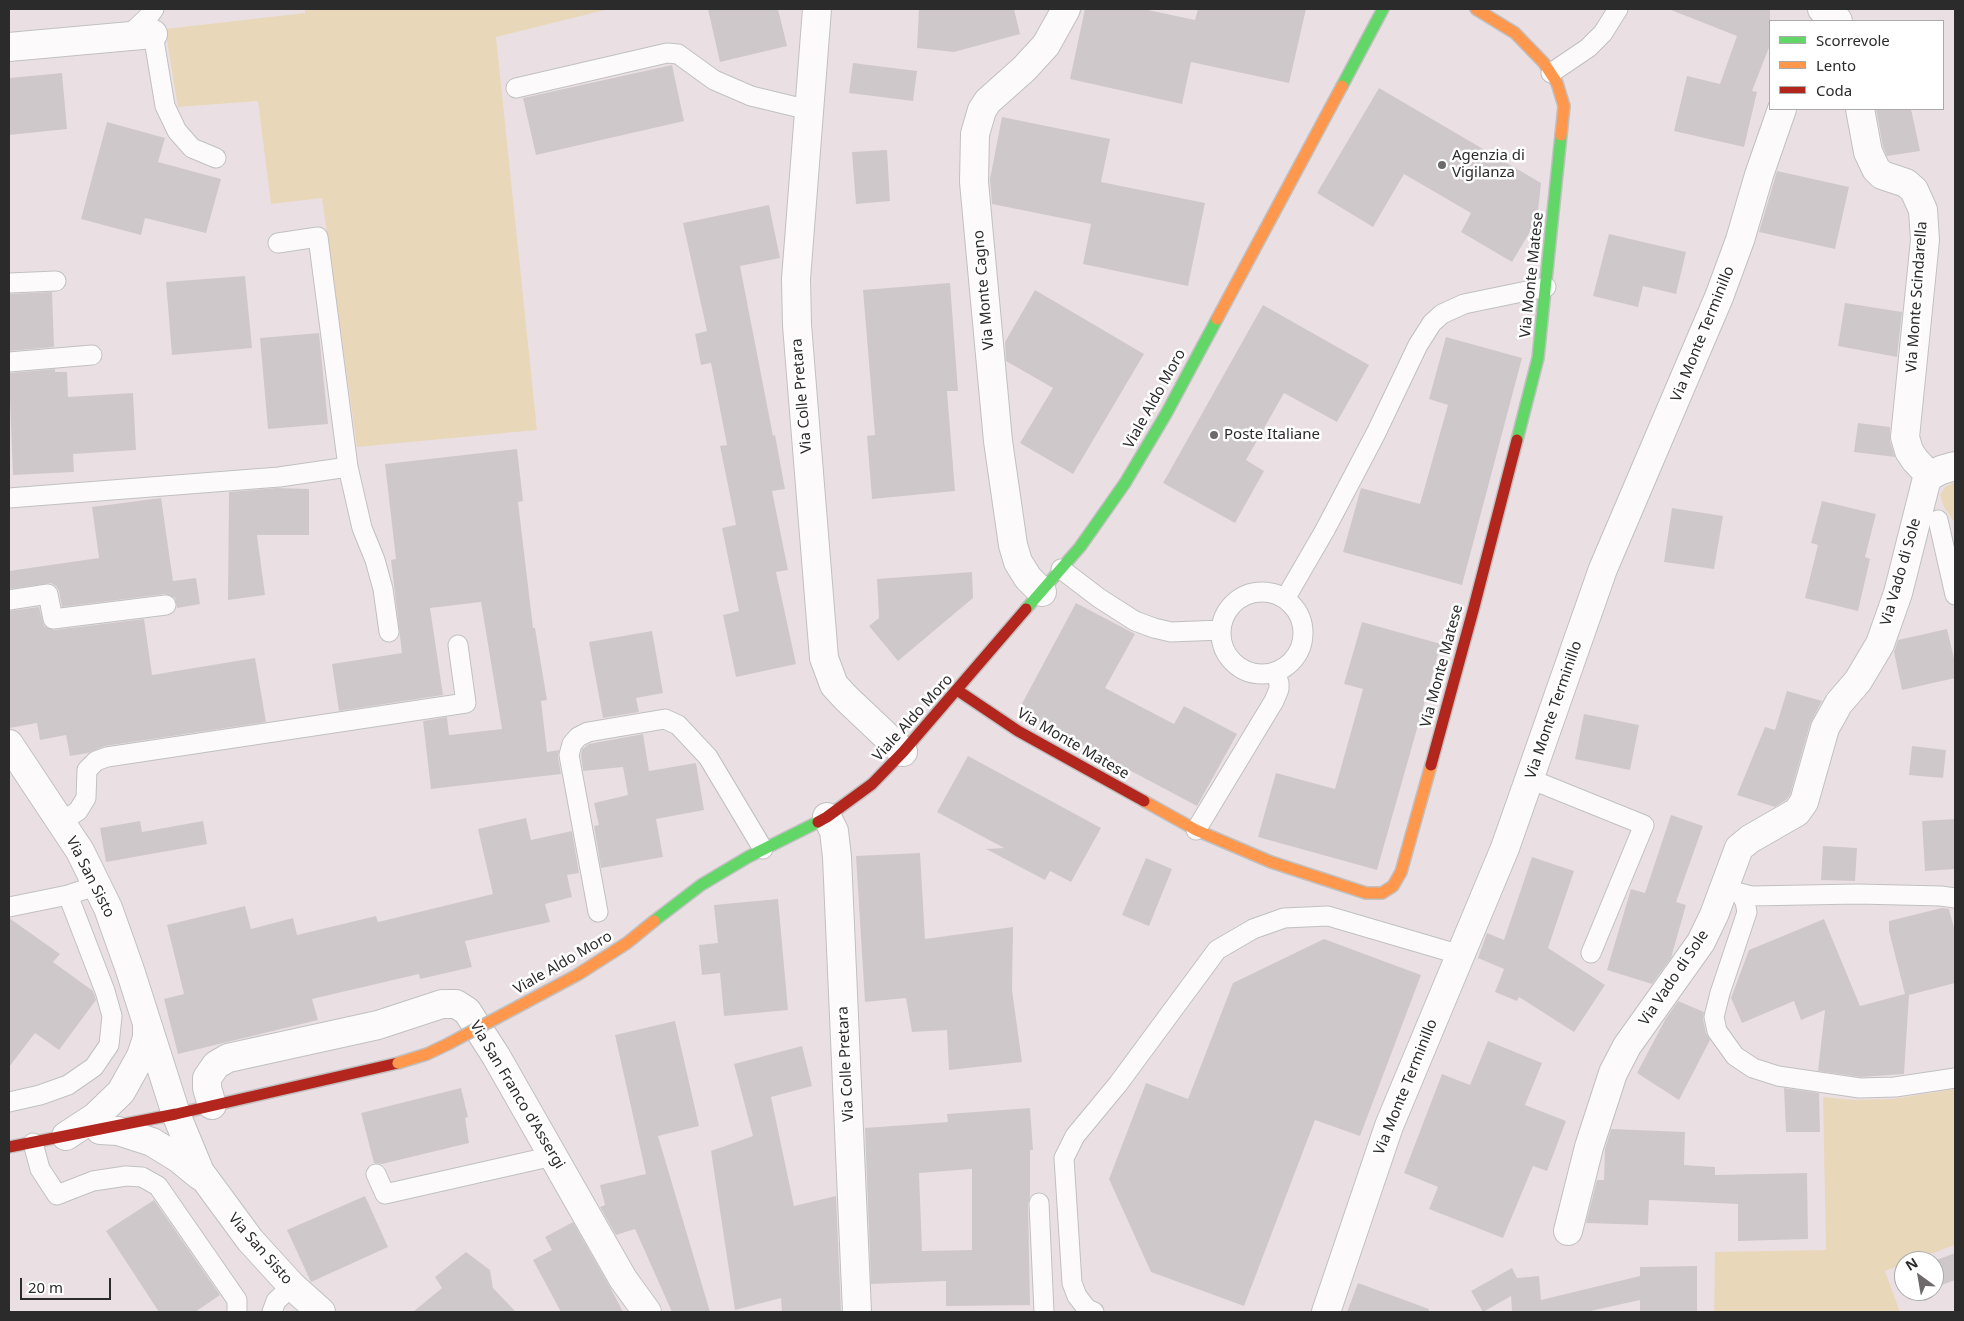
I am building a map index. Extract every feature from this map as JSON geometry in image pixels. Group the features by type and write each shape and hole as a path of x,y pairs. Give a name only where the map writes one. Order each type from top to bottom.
{"street":[{"name":"Via Colle Pretara","path":"817,9 796,279 797,325 824,658 834,685 903,752"},
{"name":"Via Monte Cagno","path":"1042,592 1028,578 1018,562 1013,545 998,441 974,182 975,134 982,110 988,101 1024,69 1046,45 1066,9"},
{"name":"Viale Aldo Moro","path":"9,1147 176,1114 398,1063 427,1054 578,975 613,953 701,885 763,849 827,817 872,784 903,752 1042,592 1103,516 1142,455 1383,9"},
{"name":"Via Monte Matese","path":"957,690 1018,731 1196,830 1271,862 1366,893 1382,892 1393,886 1401,872 1474,607 1534,377 1541,341 1564,106 1551,72 1536,54 1515,33 1476,9"},
{"path":"1822,9 1832,13 1837,20"},
{"path":"9,46 145,26"},
{"name":"Via Monte Terminillo","path":"1326,1312 1389,1126 1505,848 1604,569 1719,297 1740,240 1759,175 1782,110"},
{"name":"Via Monte Scindarella","path":"1860,110 1868,152 1876,169 1882,175 1906,183 1917,195 1923,210 1924,240 1905,437 1914,460 1930,476"},
{"path":"1930,476 1955,466"},
{"name":"Via Vado di Sole","path":"1568,1232 1589,1147 1613,1074 1627,1046 1701,942 1714,915 1732,891 1739,848 1750,839 1797,812 1804,802 1824,728 1858,680 1880,644 1930,511 1926,482 1930,476"},
{"name":"Via San Sisto","path":"9,744 80,851 98,885 108,908 176,1114 191,1154 205,1180 250,1240 292,1286 321,1312"},
{"name":"Via Colle Pretara","path":"827,817 834,831 837,857 857,1312"},
{"name":"Via San Franco d'Assergi","path":"212,1105 207,1088 207,1078 216,1065 228,1058 378,1025 436,1006 452,1003 464,1008 475,1022 623,1278 647,1312"},
{"name":"Via San Sisto","path":"66,1136 95,1117 121,1092 133,1073 146,1044 147,1023"},
{"name":"Via San Sisto","path":"96,1130 118,1132 152,1142 178,1158 205,1180"}],"lane":[{"path":"1551,72 1593,43 1607,28 1618,9"},
{"path":"145,26 165,106 177,131 192,148 216,158"},
{"path":"516,88 667,53 678,54 714,80 744,93 809,110"},
{"path":"278,243 318,237 348,467 362,528 375,560 384,590 389,632"},
{"path":"9,283 56,281"},
{"path":"1285,599 1326,530 1376,433 1418,345 1432,323 1442,314 1464,304 1546,287"},
{"path":"9,362 92,356"},
{"path":"9,498 279,477 348,467"},
{"path":"1930,511 1955,541"},
{"path":"1930,511 1955,595"},
{"path":"1061,569 1099,598 1135,620 1154,628 1170,632 1221,630"},
{"path":"1262,592 1274,594 1285,599 1294,608 1300,619 1303,632 1301,645 1296,657 1287,666 1275,672 1264,674 1252,673 1232,662 1222,642 1221,630 1223,618 1230,608 1239,599 1250,594 1262,592"},
{"path":"9,600 48,594 53,619 166,605"},
{"path":"61,822 78,811 86,798 87,770 96,761 107,757 466,704 458,645"},
{"path":"1196,830 1274,701 1279,683 1275,672"},
{"path":"598,912 568,755 572,744 578,737 588,732 665,719 678,725 708,757 763,849"},
{"path":"1530,779 1644,825 1591,953"},
{"path":"9,907 68,895 98,885"},
{"path":"1732,891 1751,896 1858,894 1955,898"},
{"path":"1732,891 1745,902 1747,912 1714,1017 1717,1031 1724,1043 1736,1056 1752,1068 1778,1076 1860,1088 1895,1087 1955,1078"},
{"path":"9,1102 40,1095 68,1085 94,1067 108,1045 112,1016 105,991 68,895"},
{"path":"1094,1312 1087,1309 1072,1283 1064,1158 1075,1136 1118,1084 1217,950 1253,929 1284,918 1328,916 1461,955"},
{"path":"33,1142 40,1169 57,1195 94,1181 126,1176 142,1177 158,1186 236,1300 237,1312"},
{"path":"376,1174 385,1194 553,1156"},
{"path":"1039,1203 1044,1312"},
{"path":"272,1312 276,1301 292,1286"},
{"path":"857,1312 866,1312"}],"shaded area":[{"path":"305,9 609,9 496,37 537,430 357,447 322,198 271,204 258,101 178,107 165,29 305,13"},
{"path":"1955,482 1955,523 1944,507 1940,495 1945,487"},
{"path":"1955,1089 1955,1245 1938,1251 1894,1251 1894,1268 1885,1271 1894,1296 1894,1301 1896,1301 1900,1312 1714,1312 1715,1252 1826,1250 1823,1097 1854,1100 1892,1099"}],"building":[{"path":"708,9 778,9 787,46 720,62"},
{"path":"919,9 1014,9 1020,34 954,52 917,48"},
{"path":"1085,9 1143,9 1195,20 1198,9 1306,9 1289,83 1191,62 1182,104 1070,79"},
{"path":"1770,9 1769,48 1752,91 1757,92 1744,147 1674,131 1687,76 1720,84 1737,36 1671,10"},
{"path":"853,63 917,71 913,101 849,93"},
{"path":"672,65 684,121 536,155 523,98"},
{"path":"62,73 67,129 9,135 9,78"},
{"path":"1379,88 1541,183 1537,220 1512,262 1461,232 1471,213 1404,174 1373,227 1317,193"},
{"path":"1876,110 1911,110 1920,151 1887,156 1883,147"},
{"path":"1002,117 1110,139 1101,182 1205,203 1188,286 1083,264 1091,224 992,204 990,179"},
{"path":"107,122 165,138 158,162 221,179 206,233 145,218 141,235 81,219"},
{"path":"887,150 890,201 856,204 852,152"},
{"path":"1777,171 1849,187 1835,249 1759,232"},
{"path":"769,205 780,258 740,266 785,489 772,491 788,570 776,572 796,664 736,677 723,615 739,611 722,528 736,525 720,446 727,445 711,363 701,365 695,334 707,331 683,223"},
{"path":"1609,234 1686,252 1676,294 1643,286 1638,307 1593,296"},
{"path":"245,276 252,348 172,355 166,282"},
{"path":"950,283 958,391 947,391 955,491 872,499 867,436 875,435 863,290"},
{"path":"1035,290 1144,354 1073,474 1020,443 1053,388 1006,361 1005,342"},
{"path":"52,292 54,347 9,351 9,294"},
{"path":"1845,303 1902,312 1897,357 1838,346"},
{"path":"1263,305 1369,365 1337,422 1284,393 1246,460 1264,471 1235,523 1163,483"},
{"path":"319,333 328,424 268,429 260,338"},
{"path":"1446,337 1522,358 1462,585 1343,552 1361,488 1420,504 1448,405 1429,399"},
{"path":"55,369 55,372 67,372 68,397 133,393 136,450 73,454 74,472 13,475 9,373"},
{"path":"1858,423 1890,427 1890,441 1895,457 1854,452"},
{"path":"517,449 523,501 518,502 533,628 535,628 547,700 541,701 547,752 559,750 558,757 561,774 431,789 423,721 447,717 449,735 502,729 481,602 430,608 443,695 339,711 332,664 402,653 391,560 396,559 385,464"},
{"path":"276,488 309,489 309,535 257,535 265,595 228,600 229,492"},
{"path":"161,498 173,581 196,578 200,604 177,608 175,598 165,594 62,607 59,591 51,583 9,589 9,571 99,558 92,507"},
{"path":"1822,501 1876,514 1865,557 1870,559 1858,611 1805,598 1818,545 1811,543"},
{"path":"1672,508 1723,516 1714,569 1664,562"},
{"path":"972,572 973,598 898,661 869,626 879,618 877,579"},
{"path":"1076,603 1135,634 1105,688 1174,724 1184,706 1237,734 1197,806 1018,711"},
{"path":"39,607 44,626 54,630 144,619 152,675 255,658 266,722 105,746 88,753 70,756 66,735 40,740 37,723 9,728 9,611"},
{"path":"1362,622 1441,644 1377,870 1258,837 1276,773 1335,789 1363,689 1344,684"},
{"path":"1947,629 1955,663 1955,678 1902,690 1894,652 1898,640"},
{"path":"652,631 663,693 636,698 639,712 603,718 589,642"},
{"path":"1787,691 1822,701 1810,724 1790,795 1775,807 1737,795 1765,727 1775,730"},
{"path":"1584,714 1639,725 1630,770 1575,759"},
{"path":"643,734 649,771 696,763 704,810 656,819 663,857 601,868 594,826 599,825 594,803 628,795 623,767 583,771 582,749 589,744"},
{"path":"1912,746 1946,750 1943,778 1909,775"},
{"path":"968,756 1101,828 1071,882 1050,871 1045,880 986,849 1004,848 937,812"},
{"path":"1671,815 1703,826 1676,902 1686,905 1671,958 1652,984 1607,970 1631,889 1645,893"},
{"path":"526,818 531,840 572,831 579,873 567,875 572,897 545,904 550,922 465,941 472,967 420,979 419,974 312,999 318,1020 178,1054 164,999 184,994 167,925 245,906 251,929 293,918 297,935 376,916 378,922 493,894 478,829"},
{"path":"1955,819 1955,869 1925,871 1922,821"},
{"path":"140,821 142,832 203,821 207,844 106,862 100,828"},
{"path":"1823,846 1857,848 1855,881 1821,880"},
{"path":"920,853 925,939 1013,927 1012,990 1022,1062 949,1070 947,1030 912,1032 906,998 865,1002 856,856"},
{"path":"1532,857 1574,871 1548,948 1605,985 1574,1032 1519,997 1517,1001 1495,992 1504,969 1478,958 1487,933 1504,940"},
{"path":"1146,858 1172,869 1149,926 1122,915"},
{"path":"778,899 788,1010 724,1016 720,973 702,975 699,945 718,943 714,905"},
{"path":"1942,908 1949,909 1955,932 1955,983 1909,995 1904,1074 1861,1077 1818,1071 1825,1010 1801,1020 1794,1001 1742,1023 1731,998 1749,950 1824,919 1860,1006 1905,994 1889,931 1889,921"},
{"path":"9,918 60,954 53,962 93,991 96,1000 59,1050 35,1033 9,1067"},
{"path":"1324,939 1421,975 1360,1136 1315,1120 1244,1306 1151,1272 1109,1179 1146,1083 1188,1099 1233,983"},
{"path":"1678,1001 1704,1012 1703,1019 1706,1033 1710,1040 1679,1100 1637,1073 1665,1020"},
{"path":"675,1021 699,1126 658,1136 710,1312 672,1312 635,1229 616,1235 600,1207 605,1205 600,1185 646,1174 615,1035"},
{"path":"1488,1041 1542,1063 1525,1105 1566,1121 1547,1171 1533,1166 1503,1238 1429,1209 1438,1187 1404,1173 1442,1074 1470,1085"},
{"path":"802,1046 812,1086 771,1097 794,1206 836,1196 841,1312 782,1312 781,1298 735,1310 711,1151 753,1136 734,1064"},
{"path":"461,1088 468,1117 465,1118 469,1143 382,1164 374,1163 361,1113"},
{"path":"1784,1088 1819,1093 1820,1132 1786,1132"},
{"path":"1030,1108 1033,1150 1030,1150 1030,1197 1028,1204 1030,1305 946,1306 946,1281 871,1284 865,1128 948,1122 947,1114","holes":["972,1169 972,1250 922,1251 919,1173"]},
{"path":"1611,1129 1685,1132 1684,1165 1715,1167 1715,1175 1807,1173 1808,1239 1738,1241 1738,1204 1649,1200 1648,1225 1586,1223 1597,1180 1604,1180 1605,1149"},
{"path":"365,1196 388,1247 311,1282 287,1230"},
{"path":"154,1200 220,1295 195,1312 159,1312 106,1231"},
{"path":"573,1222 623,1312 561,1312 533,1260 552,1250 545,1237"},
{"path":"466,1252 490,1270 493,1288 516,1312 413,1312 442,1288 435,1277"},
{"path":"1955,1253 1955,1280 1944,1284 1944,1257"},
{"path":"1697,1266 1697,1312 1640,1312 1640,1300 1586,1312 1512,1312 1511,1296 1483,1312 1471,1291 1512,1268 1517,1278 1539,1276 1541,1300 1640,1276 1640,1267"},
{"path":"1358,1283 1429,1309 1429,1312 1347,1312"}],"traffic: fast":[{"path":"1342,86 1383,9"},
{"path":"1517,440 1538,358 1561,135"},
{"path":"1026,609 1080,547 1125,483 1166,414 1217,319"},
{"path":"654,921 701,885 748,857 818,822"}],"traffic: slow":[{"path":"1476,9 1515,33 1544,63 1557,83 1564,106 1561,135"},
{"path":"1217,319 1342,86"},
{"path":"1144,801 1196,830 1271,862 1366,893 1382,893 1393,886 1401,872 1431,765"},
{"path":"398,1063 427,1054 448,1044 577,975 627,943 654,921"}],"traffic: jam":[{"path":"1431,765 1517,440"},
{"path":"818,822 872,784 903,752 1026,609"},
{"path":"957,690 1018,731 1144,801"},
{"path":"9,1147 176,1114 398,1063"}],"place":[{"name":"Agenzia di Vigilanza","path":"1442,165"},
{"name":"Poste Italiane","path":"1214,435"}]}
